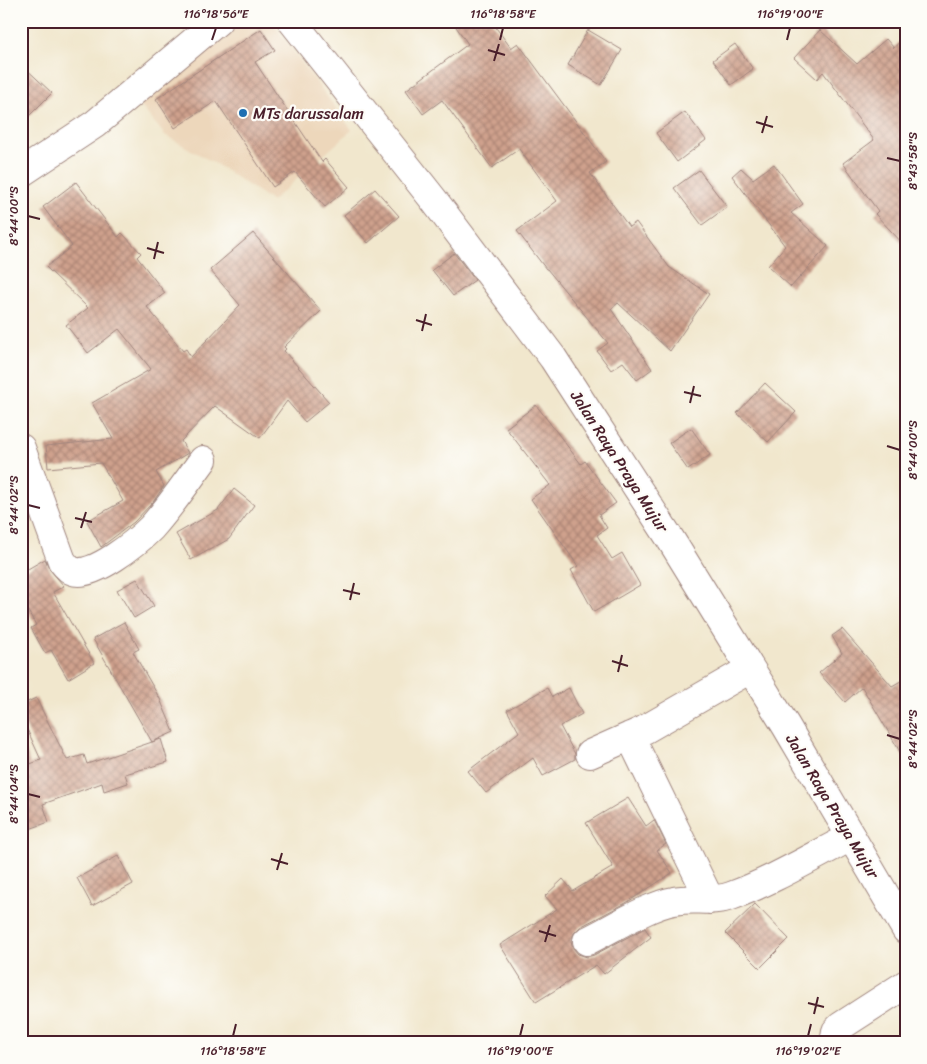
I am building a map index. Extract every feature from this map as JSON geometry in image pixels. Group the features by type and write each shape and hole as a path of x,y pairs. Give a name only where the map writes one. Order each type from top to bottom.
{"street":[{"path":"21,173 95,124 218,21"},
{"name":"Jalan Raya Praya Mujur","path":"292,21 433,199 552,358 672,540 906,930"},
{"path":"21,448 62,561 71,571 78,572 87,572 113,559 150,528 203,460"},
{"path":"590,754 644,730 750,668"},
{"path":"630,736 710,900"},
{"path":"587,942 648,910 673,901 710,900 730,897 766,881 851,836"},
{"path":"834,1043 836,1031 841,1026 906,984"}],"shaded area":[{"name":"MTs darussalam","path":"234,21 271,21 352,130 272,201 216,164 165,135 133,97"}],"building":[{"path":"452,21 491,21 511,48 518,43 606,162 590,173 629,227 636,222 669,267 709,294 670,351 618,303 611,309 652,369 637,380 623,362 611,370 597,351 608,343 517,231 557,201 519,149 492,168 442,100 423,114 406,90 468,44"},
{"path":"261,29 275,50 255,62 322,162 325,159 349,187 325,207 295,172 273,187 216,101 175,128 156,99"},
{"path":"588,30 622,50 601,85 568,65"},
{"path":"820,30 857,64 886,39 894,48 906,34 906,247 875,214 878,211 843,163 874,140 823,72 817,79 794,58"},
{"path":"735,44 753,69 731,85 713,60"},
{"path":"21,64 52,93 21,124"},
{"path":"685,112 706,140 677,162 656,133"},
{"path":"774,164 803,204 791,213 828,246 791,287 768,266 785,246 732,176 741,168 753,179"},
{"path":"699,170 727,207 702,225 674,188"},
{"path":"76,182 118,237 122,233 141,253 137,257 165,293 147,307 183,351 186,349 191,357 240,305 210,270 253,233 321,311 284,347 286,349 284,351 329,402 305,422 287,401 260,438 215,406 181,441 188,453 156,472 164,486 153,502 134,522 101,547 87,521 123,501 101,463 48,468 46,446 113,439 92,403 151,369 119,329 88,353 66,325 88,308 46,267 72,246 43,207"},
{"path":"375,189 399,216 368,243 344,215"},
{"path":"454,253 475,280 453,296 432,270"},
{"path":"765,383 796,412 768,442 737,413"},
{"path":"536,405 581,464 585,461 616,503 599,515 607,528 597,535 612,559 622,553 640,585 594,612 571,570 578,566 531,499 550,485 506,428"},
{"path":"691,428 710,455 688,470 669,443"},
{"path":"234,489 254,505 229,539 191,560 176,534 218,510"},
{"path":"45,559 50,570 64,586 53,592 94,663 68,679 51,650 45,653 31,628 36,625 21,599 21,573"},
{"path":"137,579 154,606 134,618 117,590"},
{"path":"124,622 139,649 133,652 160,699 174,732 152,742 93,639"},
{"path":"842,629 892,686 906,678 906,762 862,687 845,702 819,673 842,653 832,636"},
{"path":"547,688 552,697 569,688 582,714 560,726 575,754 575,759 543,776 533,758 486,793 468,771 519,732 507,710"},
{"path":"36,698 67,760 84,755 87,764 161,739 168,762 125,774 128,783 104,791 102,783 43,804 49,822 21,832 21,752 26,751 30,764 41,760 21,716 21,705"},
{"path":"628,798 646,826 654,820 666,844 657,850 672,873 626,903 580,927 574,933 571,941 573,948 578,954 587,957 645,928 651,937 604,974 596,965 536,1002 500,945 557,909 545,896 563,879 573,891 613,867 586,823"},
{"path":"118,856 133,884 92,906 77,878"},
{"path":"755,904 789,939 760,968 725,933"}],"place":[{"name":"MTs darussalam","path":"243,113"}]}
